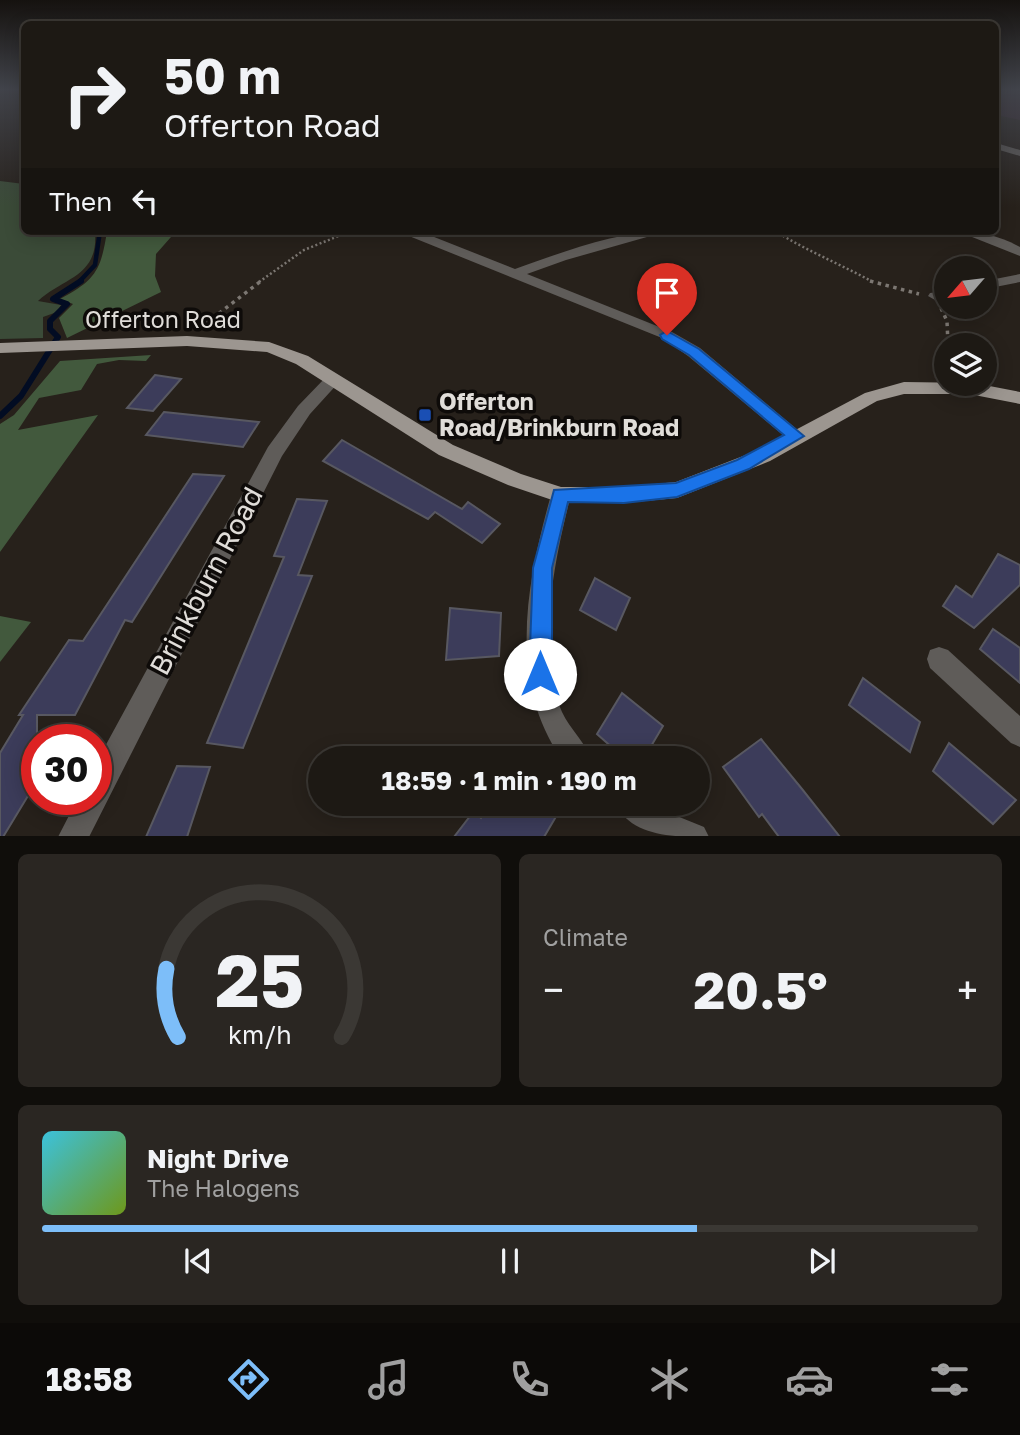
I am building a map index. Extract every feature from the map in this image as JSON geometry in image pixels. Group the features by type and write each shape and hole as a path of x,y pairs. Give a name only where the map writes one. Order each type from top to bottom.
{"main road":[{"name":"Offerton Road","path":"0,348 187,341 269,347 302,360 446,450 515,480 561,495 624,495 677,490 743,465 871,397 904,388 969,388 1020,398"}],"street":[{"path":"999,147 1020,153"},
{"path":"418,235 667,335 694,352 796,436"},
{"path":"518,273 561,257 646,235"},
{"path":"977,235 1020,251"},
{"path":"1004,243 1020,238"},
{"path":"998,282 1020,278"},
{"name":"Brinkburn Road","path":"112,762 275,452 304,410 332,381"},
{"path":"561,495 542,568 540,674 550,716 569,746"},
{"path":"939,659 1020,734"},
{"path":"73,836 84,815"},
{"path":"642,816 655,830 694,836"}],"path":[{"path":"187,341 213,315 304,250 341,235"},
{"path":"781,235 808,252 836,261 874,284 934,294"}],"green space":[{"path":"0,181 21,184 21,235 95,235 95,246 86,267 38,301 61,305 57,312 43,317 43,338 0,339"},
{"path":"106,235 177,235 171,237 156,254 155,276 161,292 67,338 59,318 73,304 60,299 89,279 99,265"},
{"path":"151,355 146,361 119,360 97,364 81,390 39,398 18,430 98,415 0,552 0,424 14,415 60,361"},
{"path":"0,616 31,622 0,662"}],"building":[{"path":"155,375 181,379 153,411 127,408"},
{"path":"164,412 259,422 243,447 146,435"},
{"path":"342,440 462,509 468,502 500,524 482,543 435,512 428,519 323,461"},
{"path":"193,474 224,476 132,622 125,620 75,715 37,715 37,724 21,724 21,807 4,836 0,836 0,753 23,715 19,715 69,640 83,641"},
{"path":"297,499 327,501 298,575 312,576 243,748 207,743 284,557 274,556"},
{"path":"998,554 1020,565 1020,585 974,628 943,606 956,586 972,597"},
{"path":"595,578 630,598 616,630 580,610"},
{"path":"450,608 501,613 499,656 446,660"},
{"path":"993,629 1020,648 1020,683 980,649"},
{"path":"863,678 920,722 910,752 849,705"},
{"path":"622,693 663,726 651,746 610,746 597,734"},
{"path":"761,739 839,836 778,836 762,814 759,817 723,767"},
{"path":"949,743 1016,800 993,824 933,771"},
{"path":"177,766 210,767 187,836 146,836"},
{"path":"470,816 556,816 545,836 455,836"}],"waterway":[{"path":"79,282 95,265 99,235"},
{"path":"0,416 21,396 58,337 50,329 50,321 67,304 53,299 81,281"}],"place":[{"name":"Offerton Road/Brinkburn Road","path":"425,415"}],"route":[{"path":"540,674 542,568 561,495 624,495 677,490 763,456 796,436 694,352 667,335"}]}
